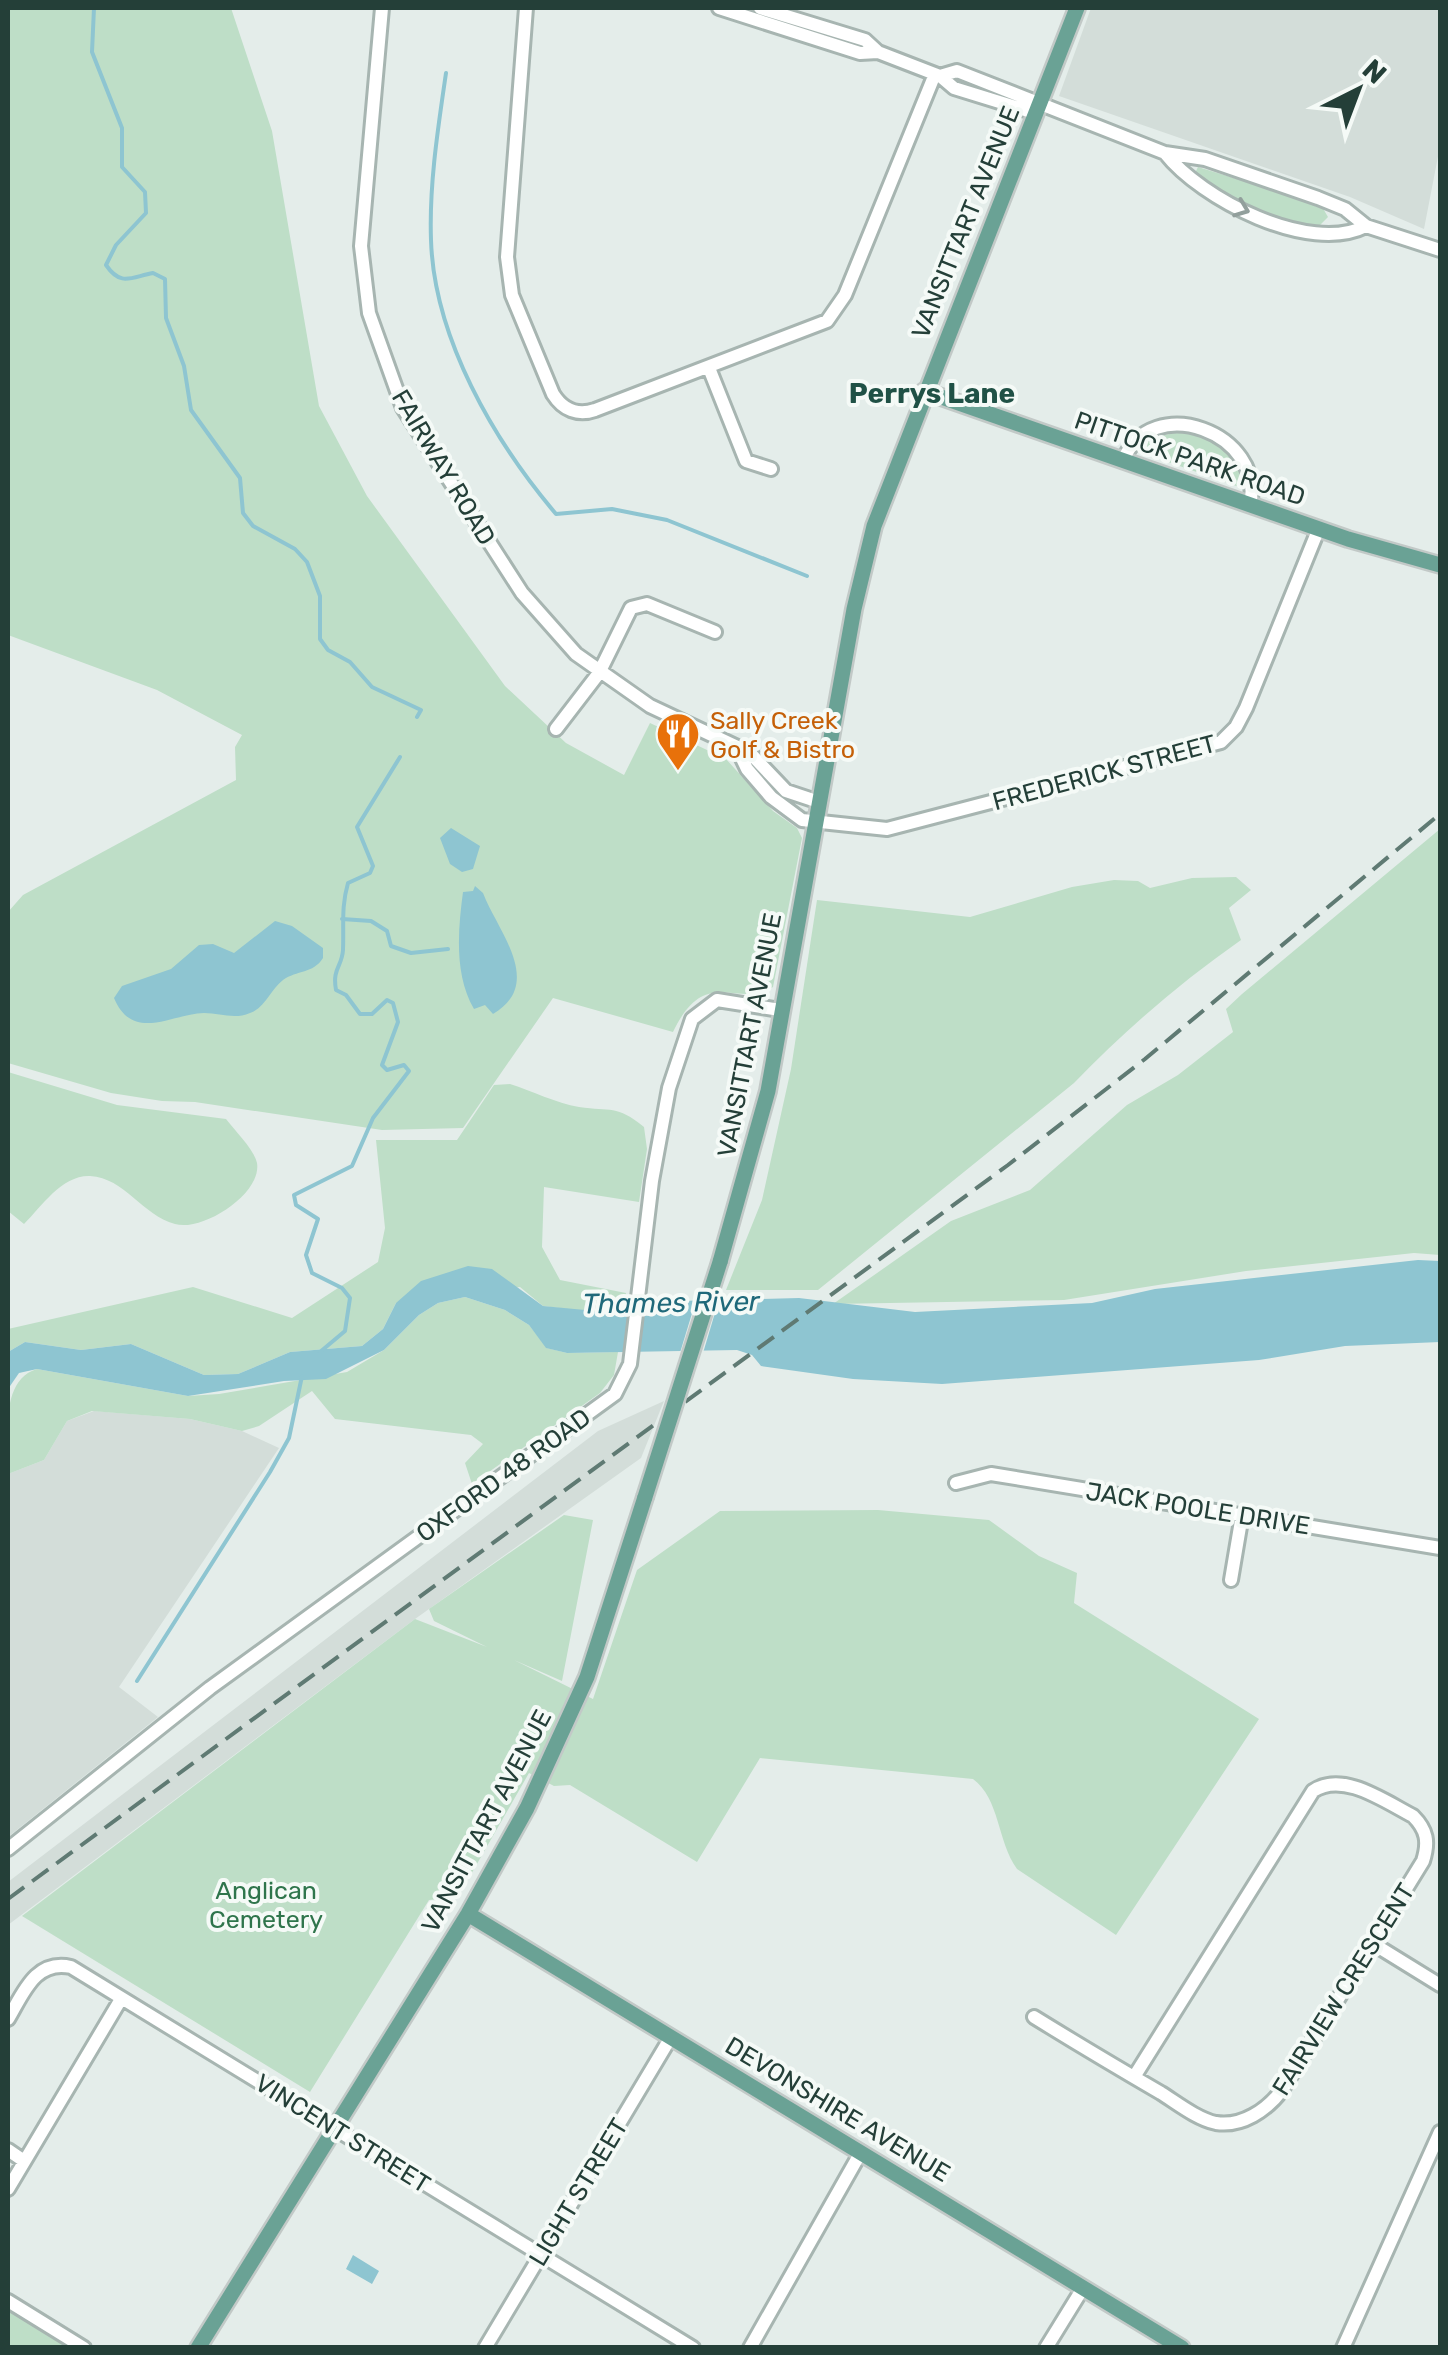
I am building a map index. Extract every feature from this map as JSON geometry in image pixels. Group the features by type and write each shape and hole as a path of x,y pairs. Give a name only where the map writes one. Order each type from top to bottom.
{"main road":[{"name":"VANSITTART AVENUE","path":"198,2348 468,1914 561,1740 587,1677 720,1262 759,1127 863,568 886,490 1077,8"},
{"name":"PITTOCK PARK ROAD","path":"924,391 1250,506 1440,566"},
{"name":"DEVONSHIRE AVENUE","path":"468,1914 1182,2348"}],"street":[{"name":"FAIRWAY ROAD","path":"382,8 360,210 364,283 380,352 414,425 520,590 559,636 599,673 650,706 750,753 786,792 819,802"},
{"path":"526,8 507,256 512,295 553,394 566,408 588,412 814,329 838,309 937,75"},
{"path":"719,8 860,53 878,52"},
{"path":"760,8 865,40 878,52 937,75 958,71 1037,107 1165,153 1205,159 1318,198 1345,210 1366,226 1440,250"},
{"path":"1165,153 1195,184 1240,210 1314,232 1348,234 1366,226"},
{"path":"709,368 746,461 771,469"},
{"path":"1123,461 1133,442 1155,428 1202,428 1231,443 1245,461 1253,485 1250,506"},
{"name":"FREDERICK STREET","path":"815,822 873,828 908,826 1226,739 1246,708 1319,528"},
{"path":"556,730 599,673 623,617 638,605 655,606 716,632"},
{"name":"FAIRWAY ROAD","path":"738,750 747,768 780,806 802,820 815,822"},
{"name":"OXFORD 48 ROAD","path":"8,1850 237,1667 615,1394 630,1364 659,1134 692,1018 716,1000 780,1010"},
{"name":"JACK POOLE DRIVE","path":"956,1483 991,1474 1440,1548"},
{"path":"1231,1580 1242,1515"},
{"name":"FAIRVIEW CRESCENT","path":"1325,1784 1347,1785 1413,1816 1426,1835 1423,1861 1282,2090 1264,2110 1246,2119 1216,2123 1134,2077 1309,1795 1325,1784"},
{"path":"1372,1943 1440,1985"},
{"name":"VINCENT STREET","path":"8,2020 33,1978 55,1966 70,1968 693,2348"},
{"path":"8,2189 122,1999"},
{"path":"1034,2018 1134,2077"},
{"name":"LIGHT STREET","path":"485,2348 670,2036"},
{"path":"1343,2348 1440,2132"},
{"path":"8,2150 24,2161"},
{"path":"750,2348 862,2152"},
{"path":"1046,2348 1083,2288"},
{"path":"8,2301 84,2348"}],"shaded area":[{"path":"1091,8 1440,8 1440,146 1424,229 1350,197 1059,96"},
{"path":"664,1401 641,1458 415,1619 8,1925 8,1882 598,1431"},
{"path":"94,1411 190,1419 242,1431 279,1448 119,1687 158,1717 8,1837 8,1474 44,1460 67,1421"}],"green space":[{"path":"8,8 231,8 272,131 319,406 367,496 505,686 566,743 624,775 650,723 726,759 773,811 797,828 802,838 773,987 760,993 722,992 698,999 685,1011 673,1032 553,998 463,1128 382,1130 195,1102 162,1101 111,1093 8,1063 8,912 23,895 236,780 235,747 242,735 157,690 8,635"},
{"path":"1198,167 1321,205 1328,217 1319,226 1270,215 1209,183 1195,173"},
{"path":"1179,432 1203,437 1224,448 1239,466 1245,489 1137,451 1150,438"},
{"path":"1440,829 1440,1255 1414,1253 1246,1271 1064,1300 833,1304 951,1221 1030,1190 1127,1105 1178,1075 1233,1032 1226,1009"},
{"path":"1236,877 1251,890 1229,908 1241,940 1154,1007 1074,1083 818,1290 726,1290 762,1200 791,1069 817,900 970,917 1072,887 1114,880 1138,881 1150,888 1192,878"},
{"path":"8,1072 117,1105 226,1119 252,1152 257,1163 256,1175 250,1187 228,1208 186,1225 163,1219 113,1183 90,1176 62,1186 24,1224 8,1211"},
{"path":"510,1084 570,1105 620,1112 644,1127 647,1149 639,1202 544,1187 542,1247 560,1280 626,1293 622,1316 543,1306 520,1287 396,1303 383,1329 362,1346 290,1352 238,1374 204,1375 131,1344 81,1350 25,1342 8,1352 8,1329 193,1287 292,1318 378,1262 385,1228 376,1140 457,1140 494,1085"},
{"path":"465,1297 505,1310 529,1325 547,1348 567,1353 618,1352 614,1375 600,1393 472,1484 465,1463 483,1444 471,1435 335,1419 312,1391 259,1426 242,1431 190,1419 92,1411 67,1421 44,1460 8,1474 7,1427 12,1397 25,1375 37,1369 188,1396 219,1394 347,1372 384,1350 419,1315 438,1303"},
{"name":"Anglican Cemetery","path":"878,1510 989,1520 1039,1556 1077,1573 1074,1603 1259,1719 1116,1935 1017,1869 994,1809 973,1779 760,1758 697,1862 570,1785 554,1786 529,1773 458,1897 429,1900 310,2092 22,1916 415,1619 487,1647 434,1621 429,1609 564,1515 593,1520 562,1681 514,1660 593,1699 637,1570 720,1511"},
{"path":"8,2309 72,2347 8,2347"}],"water":[{"path":"451,828 480,846 473,869 462,872 450,864 440,838"},
{"path":"475,886 483,893 506,940 517,972 508,1002 493,1014 485,1005 474,1009 460,967 463,892 473,891"},
{"path":"275,921 292,926 323,948 323,958 314,967 283,980 250,1013 191,1014 142,1023 122,1012 114,998 122,986 171,969 199,945 213,944 234,953"},
{"path":"1418,1260 1440,1261 1440,1342 1345,1346 1259,1360 942,1384 853,1379 761,1366 752,1355 737,1350 567,1353 546,1348 529,1325 505,1310 465,1297 438,1303 419,1315 384,1350 326,1379 284,1381 188,1396 37,1369 19,1373 8,1389 8,1352 25,1342 81,1350 131,1344 204,1375 238,1374 290,1352 362,1346 383,1329 396,1303 421,1281 468,1266 492,1269 543,1306 648,1316 678,1301 799,1298 915,1312 1092,1303 1155,1289"},
{"path":"353,2255 379,2271 372,2284 346,2269"}],"pier":[{"path":"720,1296 703,1353 679,1356 697,1297"}],"waterway":[{"path":"94,8 92,52 122,128 122,167 145,192 146,213 116,245 106,265 122,278 153,273 165,279 166,318 184,366 191,410 240,478 243,513 253,526 295,549 307,562 320,596 320,639 328,650 350,662 372,687 421,710 417,717"},
{"path":"446,73 431,198 435,277 443,314 471,386 533,485 556,514 612,509 667,520 807,576"},
{"path":"320,1352 345,1331 350,1298 342,1288 312,1273 306,1255 318,1219 296,1205 294,1195 352,1166 373,1118 409,1071 404,1065 387,1070 382,1065 398,1022 393,1003 387,1000 372,1014 360,1014 346,995 336,990 335,983 343,950 348,883 370,873 373,866 357,827 400,757"},
{"path":"342,919 371,921 387,931 391,946 411,953 448,949"},
{"path":"137,1681 289,1438 302,1376"}],"railway":[{"path":"8,1899 1008,1165 1145,1059 1440,814"}],"place":[{"name":"Sally Creek Golf & Bistro","path":"678,772"}],"district":[{"name":"Perrys Lane","path":"932,393"}],"water label":[{"name":"Thames River","path":"671,1302"}]}
